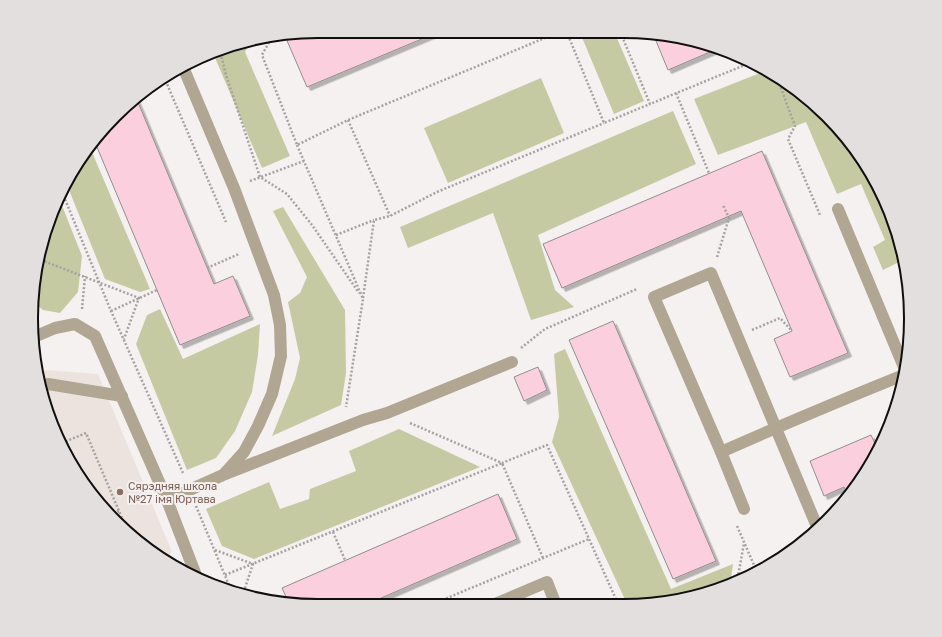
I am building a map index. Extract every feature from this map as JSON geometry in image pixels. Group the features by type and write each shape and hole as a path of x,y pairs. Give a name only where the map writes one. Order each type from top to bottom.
{"street":[{"path":"185,72 234,188 274,295 280,325 281,356 272,394 258,426 244,452 223,475"},
{"path":"838,209 901,361"},
{"path":"744,509 654,297 711,273 815,523"},
{"path":"39,335 55,328 75,324 95,336 167,500 194,570"},
{"path":"167,500 223,475 363,420 387,413 512,362"},
{"path":"721,452 776,427 898,376"},
{"path":"46,385 122,396"},
{"path":"507,599 547,582 554,599"}],"path":[{"path":"297,145 348,120 543,38"},
{"path":"569,38 604,123"},
{"path":"623,38 650,104"},
{"path":"269,42 262,55 297,145 363,299"},
{"path":"221,55 225,72 260,177 287,194 312,225 363,299"},
{"path":"336,235 374,220 390,216 437,192 744,65"},
{"path":"166,83 227,226"},
{"path":"780,86 795,126"},
{"path":"676,93 709,173"},
{"path":"348,120 390,216"},
{"path":"260,177 304,160"},
{"path":"65,199 111,311 184,476"},
{"path":"711,273 729,218 723,205"},
{"path":"343,410 347,406 374,220"},
{"path":"207,268 240,254 236,247"},
{"path":"44,261 139,298"},
{"path":"80,327 85,276"},
{"path":"111,311 157,290"},
{"path":"521,349 545,329 621,296"},
{"path":"124,339 139,298"},
{"path":"750,331 780,318 792,331"},
{"path":"387,413 502,463 543,558"},
{"path":"66,441 86,433 122,519"},
{"path":"225,575 547,445 616,599"},
{"path":"189,489 229,584"},
{"path":"333,532 345,560"},
{"path":"445,599 588,539"},
{"path":"738,575 744,542 755,566"},
{"path":"214,550 252,564"},
{"path":"245,589 252,564"}],"shaded area":[{"name":"Сярэдняя школа №27 імя Юртава","path":"46,370 98,374 172,552 168,555 148,541 120,517 85,474 59,426 43,372"}],"green space":[{"path":"582,38 617,38 644,101 614,114"},
{"path":"248,48 245,52 290,156 262,168 215,58"},
{"path":"759,73 794,96 822,120 857,163 883,211 899,262 883,270 873,247 885,240 861,184 837,194 806,122 718,155 694,99"},
{"path":"541,78 564,133 448,183 424,128"},
{"path":"673,111 696,164 538,235 555,290 574,307 531,320 493,213 408,248 400,227"},
{"path":"92,153 150,289 140,292 105,279 69,190"},
{"path":"62,205 82,256 78,292 60,313 43,310 39,306 43,264 53,228"},
{"path":"283,207 345,310 346,373 341,405 272,436 295,379 300,358 288,302 300,293 307,277 273,211"},
{"path":"160,309 183,359 260,324 258,355 252,392 235,431 216,458 187,470 136,344 147,315"},
{"path":"565,349 671,589 733,564 731,578 678,594 660,597 625,599 552,442 559,417 554,354"},
{"path":"399,429 480,467 254,559 222,546 206,509 269,482 280,509 309,499 310,489 356,471 349,451"}],"building":[{"path":"318,38 424,38 307,87 287,40"},
{"path":"656,40 678,43 710,52 668,70"},
{"path":"139,104 214,284 233,276 250,316 180,345 97,147 120,120"},
{"path":"762,151 848,353 790,377 774,339 792,331 741,211 562,288 543,244"},
{"path":"613,321 716,561 673,579 569,340"},
{"path":"538,367 547,390 524,401 514,377"},
{"path":"871,435 875,443 857,474 845,490 844,487 824,496 810,461"},
{"path":"498,494 517,539 379,599 286,597 282,588"}],"place":[{"name":"Сярэдняя школа №27 імя Юртава","path":"120,492"}]}
